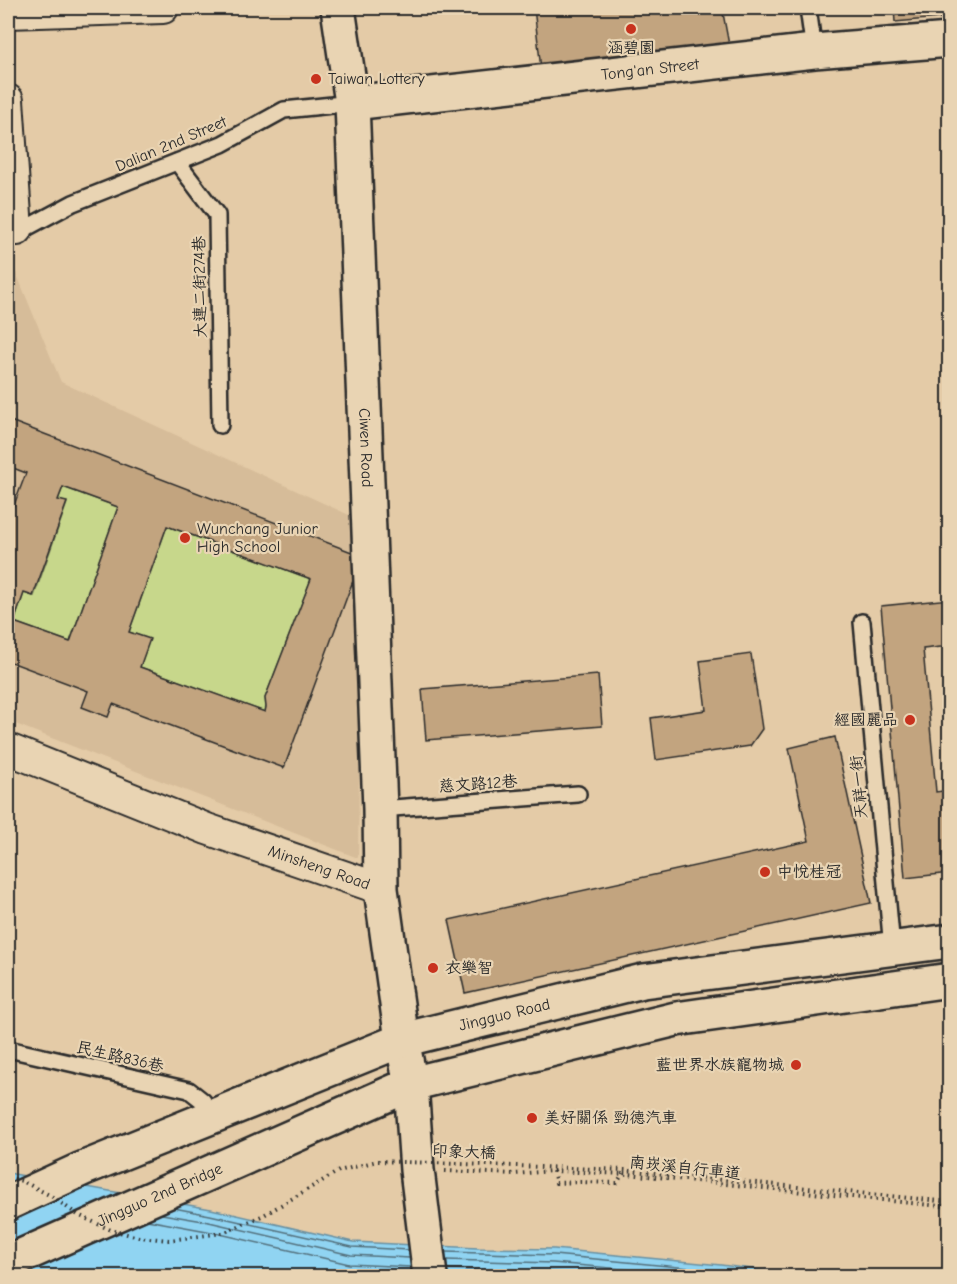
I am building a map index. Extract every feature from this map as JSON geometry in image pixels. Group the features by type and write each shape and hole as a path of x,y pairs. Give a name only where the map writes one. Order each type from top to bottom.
{"street":[{"path":"8,13 163,8"},
{"name":"Ciwen Road","path":"338,8 352,102 380,809 381,889"},
{"name":"Tong'an Street","path":"352,102 814,51 950,40"},
{"path":"8,100 12,232"},
{"name":"Minsheng Road","path":"8,749 207,829 381,889 402,1040 411,1084 430,1276"},
{"name":"Jingguo Road","path":"8,1203 82,1169 402,1040 644,981 950,941"},
{"path":"411,1084 676,1019 950,980"},
{"name":"Jingguo 2nd Bridge","path":"8,1262 411,1084"}],"lane":[{"path":"808,8 814,51"},
{"name":"Dalian 2nd Street","path":"12,232 30,226 73,203 222,144 284,110 352,102"},
{"name":"大連二街274巷","path":"177,162 217,215 220,425"},
{"name":"天祥一街","path":"862,622 892,948"},
{"name":"慈文路12巷","path":"380,809 578,794"},
{"name":"民生路836巷","path":"8,1049 189,1090 202,1101 213,1117"}],"path":[{"name":"印象大橋","path":"8,1177 22,1181 51,1196 78,1215 111,1230 139,1238 169,1240 224,1233 272,1210 339,1171 376,1161 625,1170 950,1202"},
{"path":"554,1171 556,1184 617,1182 625,1170"},
{"name":"南崁溪自行車道","path":"419,1180 554,1171 628,1174 950,1207"}],"shaded area":[{"name":"Wunchang Junior High School","path":"8,253 61,382 362,521 358,858 8,721"}],"green space":[{"path":"63,487 118,507 70,642 14,622 24,593 34,596 67,503 58,500"},
{"path":"167,526 311,579 265,698 265,712 140,667 149,639 129,632"}],"water":[{"path":"8,1173 211,1209 353,1242 554,1249 721,1265 807,1276 8,1276"}],"building":[{"name":"涵碧園","path":"534,8 722,8 730,50 541,69"},
{"path":"894,8 950,8 950,17 895,22"},
{"path":"8,420 362,556 284,768 113,704 108,717 82,707 88,691 8,661 8,521 26,473 8,466","holes":["63,487 118,507 70,642 14,622 24,593 33,596 67,502 58,500","167,526 311,579 265,698 265,712 140,667 150,639 129,632"]},
{"name":"經國麗品","path":"950,599 950,646 923,649 936,792 950,790 950,873 905,878 881,606"},
{"path":"751,654 762,729 750,746 656,760 651,718 706,710 700,661"},
{"path":"598,675 602,726 426,740 422,689"},
{"name":"中悅桂冠","path":"835,737 871,903 465,993 449,920 809,841 789,748"}],"place":[{"name":"涵碧園","path":"631,29"},
{"name":"Taiwan Lottery","path":"316,79"},
{"name":"Wunchang Junior High School","path":"185,538"},
{"name":"經國麗品","path":"910,720"},
{"name":"中悅桂冠","path":"765,872"},
{"name":"衣樂智","path":"433,968"},
{"name":"藍世界水族寵物城","path":"796,1065"},
{"name":"美好關係 勁德汽車","path":"532,1118"}]}
